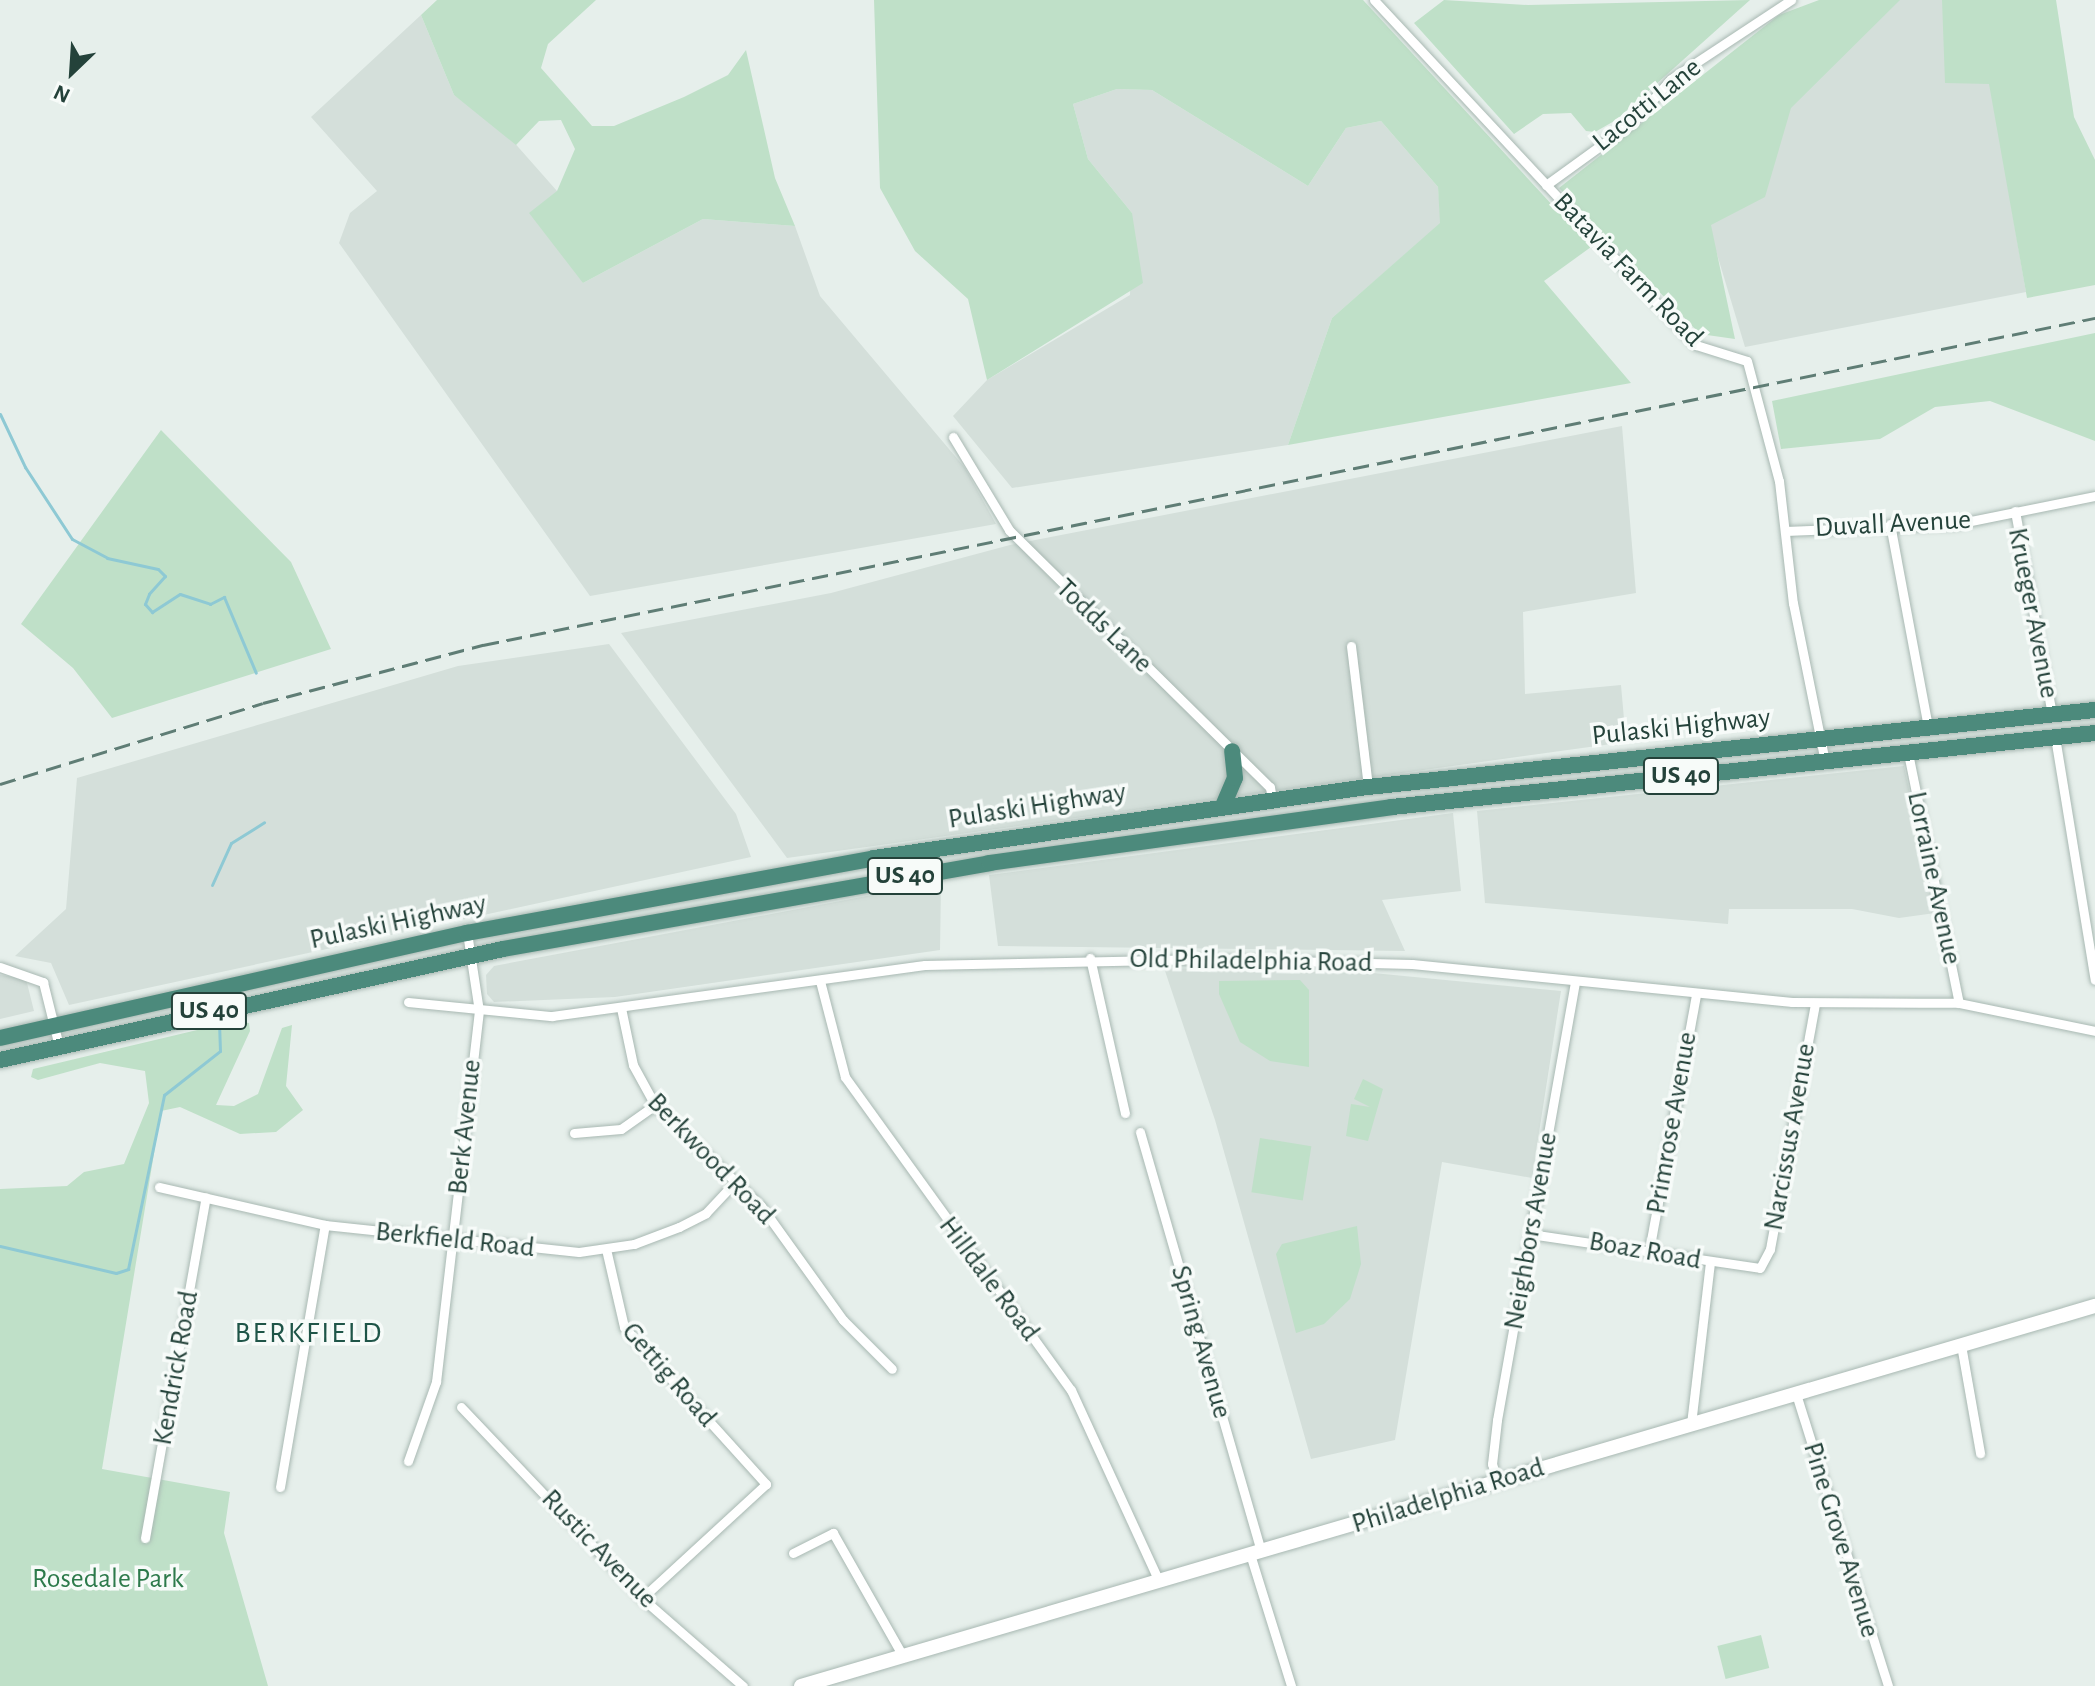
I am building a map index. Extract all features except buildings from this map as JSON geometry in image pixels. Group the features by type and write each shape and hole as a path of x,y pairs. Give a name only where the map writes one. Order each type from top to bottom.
{"highway":[{"name":"Pulaski Highway","path":"0,1038 467,933 874,858 1368,787 2095,710"},
{"name":"Pulaski Highway","path":"0,1060 469,956 792,895 1105,845 1825,761 2095,733"},
{"path":"1223,806 1235,778 1232,751"}],"main road":[{"name":"Philadelphia Road","path":"801,1686 2095,1306"}],"street":[{"name":"Batavia Farm Road","path":"1374,0 1696,345 1747,361 1785,531 1825,761"},
{"name":"Lacotti Lane","path":"1546,185 1633,122 1671,79 1791,0"},
{"name":"Todds Lane","path":"953,437 1013,536 1270,787 1272,799"},
{"name":"Duvall Avenue","path":"1785,531 1890,524 1956,524 2095,496"},
{"name":"Krueger Avenue","path":"2015,511 2052,714"},
{"path":"1890,524 1928,728"},
{"path":"1351,646 1368,787"},
{"name":"Krueger Avenue","path":"2055,737 2095,980"},
{"name":"Lorraine Avenue","path":"1908,753 1959,1003"},
{"name":"Berk Avenue","path":"408,1461 436,1382 479,1011 467,933"},
{"path":"1090,958 1125,1113"},
{"name":"Old Philadelphia Road","path":"408,1002 552,1016 925,965 1090,958 1398,964 1696,995 1815,1003 1959,1003 2095,1031"},
{"path":"0,967 43,982 59,1046"},
{"name":"Hilldale Road","path":"820,981 845,1077 1071,1390 1159,1581"},
{"name":"Neighbors Avenue","path":"1497,1481 1493,1449 1575,981"},
{"name":"Primrose Avenue","path":"1649,1251 1696,995"},
{"name":"Narcissus Avenue","path":"1760,1268 1770,1249 1815,1003"},
{"name":"Berkwood Road","path":"621,1008 633,1065 655,1105 775,1223 843,1320 892,1369"},
{"path":"574,1133 621,1129 655,1105"},
{"name":"Spring Avenue","path":"1140,1132 1291,1686"},
{"name":"Berkfield Road","path":"159,1187 325,1225 453,1241 606,1249 694,1219 735,1182"},
{"name":"Kendrick Road","path":"145,1538 206,1197"},
{"path":"280,1487 325,1225"},
{"name":"Boaz Road","path":"1530,1234 1760,1268"},
{"name":"Gettig Road","path":"606,1249 624,1327 766,1484 642,1598"},
{"path":"1691,1424 1710,1262"},
{"path":"1961,1345 1980,1453"},
{"name":"Pine Grove Avenue","path":"1796,1394 1888,1686"},
{"name":"Rustic Avenue","path":"461,1407 642,1598 743,1686"},
{"path":"793,1553 833,1533 903,1656"}],"shaded area":[{"path":"1880,0 1976,0 2026,292 1745,347 1694,178"},
{"path":"421,15 454,95 504,131 557,191 583,283 703,219 795,226 820,296 965,468 996,524 590,596 339,243 350,213 377,191 311,117"},
{"path":"1117,89 1152,90 1308,186 1346,128 1381,121 1438,187 1441,223 1332,318 1288,445 1012,488 953,416 987,380 1130,295 1132,213 1088,159 1073,104"},
{"path":"1622,426 1636,593 1523,612 1525,694 1621,685 1626,742 787,858 621,633 831,593 1010,545"},
{"path":"609,644 736,814 751,857 69,1005 51,963 15,956 66,909 77,778 458,666"},
{"path":"1904,766 1935,913 1899,918 1852,909 1729,909 1728,924 1485,903 1477,811"},
{"path":"1453,813 1461,891 1382,900 1405,951 998,946 989,875"},
{"path":"941,882 940,950 615,997 494,1002 487,994 486,975 494,966"},
{"path":"1164,968 1373,973 1561,991 1532,1178 1442,1162 1395,1440 1311,1459 1215,1120"},
{"path":"0,975 26,979 34,1011 0,1019"}],"green space":[{"path":"437,0 596,0 548,44 541,68 592,126 614,126 684,97 728,75 746,50 775,178 795,226 703,219 583,283 529,213 557,191 575,149 561,120 539,121 516,145 454,95 421,15"},
{"path":"874,0 1363,0 1591,247 1544,281 1631,383 1288,445 1332,318 1440,223 1438,187 1381,121 1346,128 1308,186 1152,90 1117,89 1073,104 1088,159 1132,213 1143,283 987,380 968,299 915,251 880,188"},
{"path":"1444,0 1528,5 1750,0 1616,120 1595,132 1586,131 1571,113 1543,114 1514,134 1414,23"},
{"path":"1819,0 1900,0 1791,108 1765,197 1711,225 1735,339 1700,334 1559,188 1779,15"},
{"path":"1942,0 2056,0 2074,117 2095,160 2095,285 2027,298 1989,84 1945,83"},
{"path":"2095,333 2095,441 1990,401 1935,407 1880,439 1781,449 1772,401"},
{"path":"161,430 291,562 331,649 112,718 73,668 21,624"},
{"path":"1300,980 1309,990 1309,1067 1270,1061 1240,1042 1219,994 1219,981"},
{"name":"Rosedale Park","path":"235,1021 249,1023 250,1031 216,1105 234,1106 258,1094 282,1028 292,1025 286,1086 303,1110 276,1132 240,1134 180,1107 161,1111 102,1469 230,1492 224,1533 268,1686 0,1686 0,1189 67,1186 84,1172 124,1164 149,1103 145,1071 100,1063 38,1080 31,1077 33,1069"},
{"path":"1363,1079 1383,1089 1368,1141 1346,1136 1351,1104 1370,1107 1354,1099"},
{"path":"1260,1138 1311,1146 1303,1200 1251,1192"},
{"path":"1357,1226 1361,1264 1350,1299 1324,1324 1296,1333 1276,1254 1282,1244"},
{"path":"1761,1635 1769,1668 1726,1679 1717,1646"}],"waterway":[{"path":"0,414 25,467 72,539 107,558 158,569 165,576 149,594 145,604 152,612 180,594 210,604 224,597 256,673"},
{"path":"212,885 231,843 264,822"},
{"path":"0,1246 116,1273 128,1269 164,1095 220,1051 219,1020"}],"railway":[{"path":"0,784 263,703 483,645 2095,318"}],"district":[{"name":"BERKFIELD","path":"309,1333"}]}
